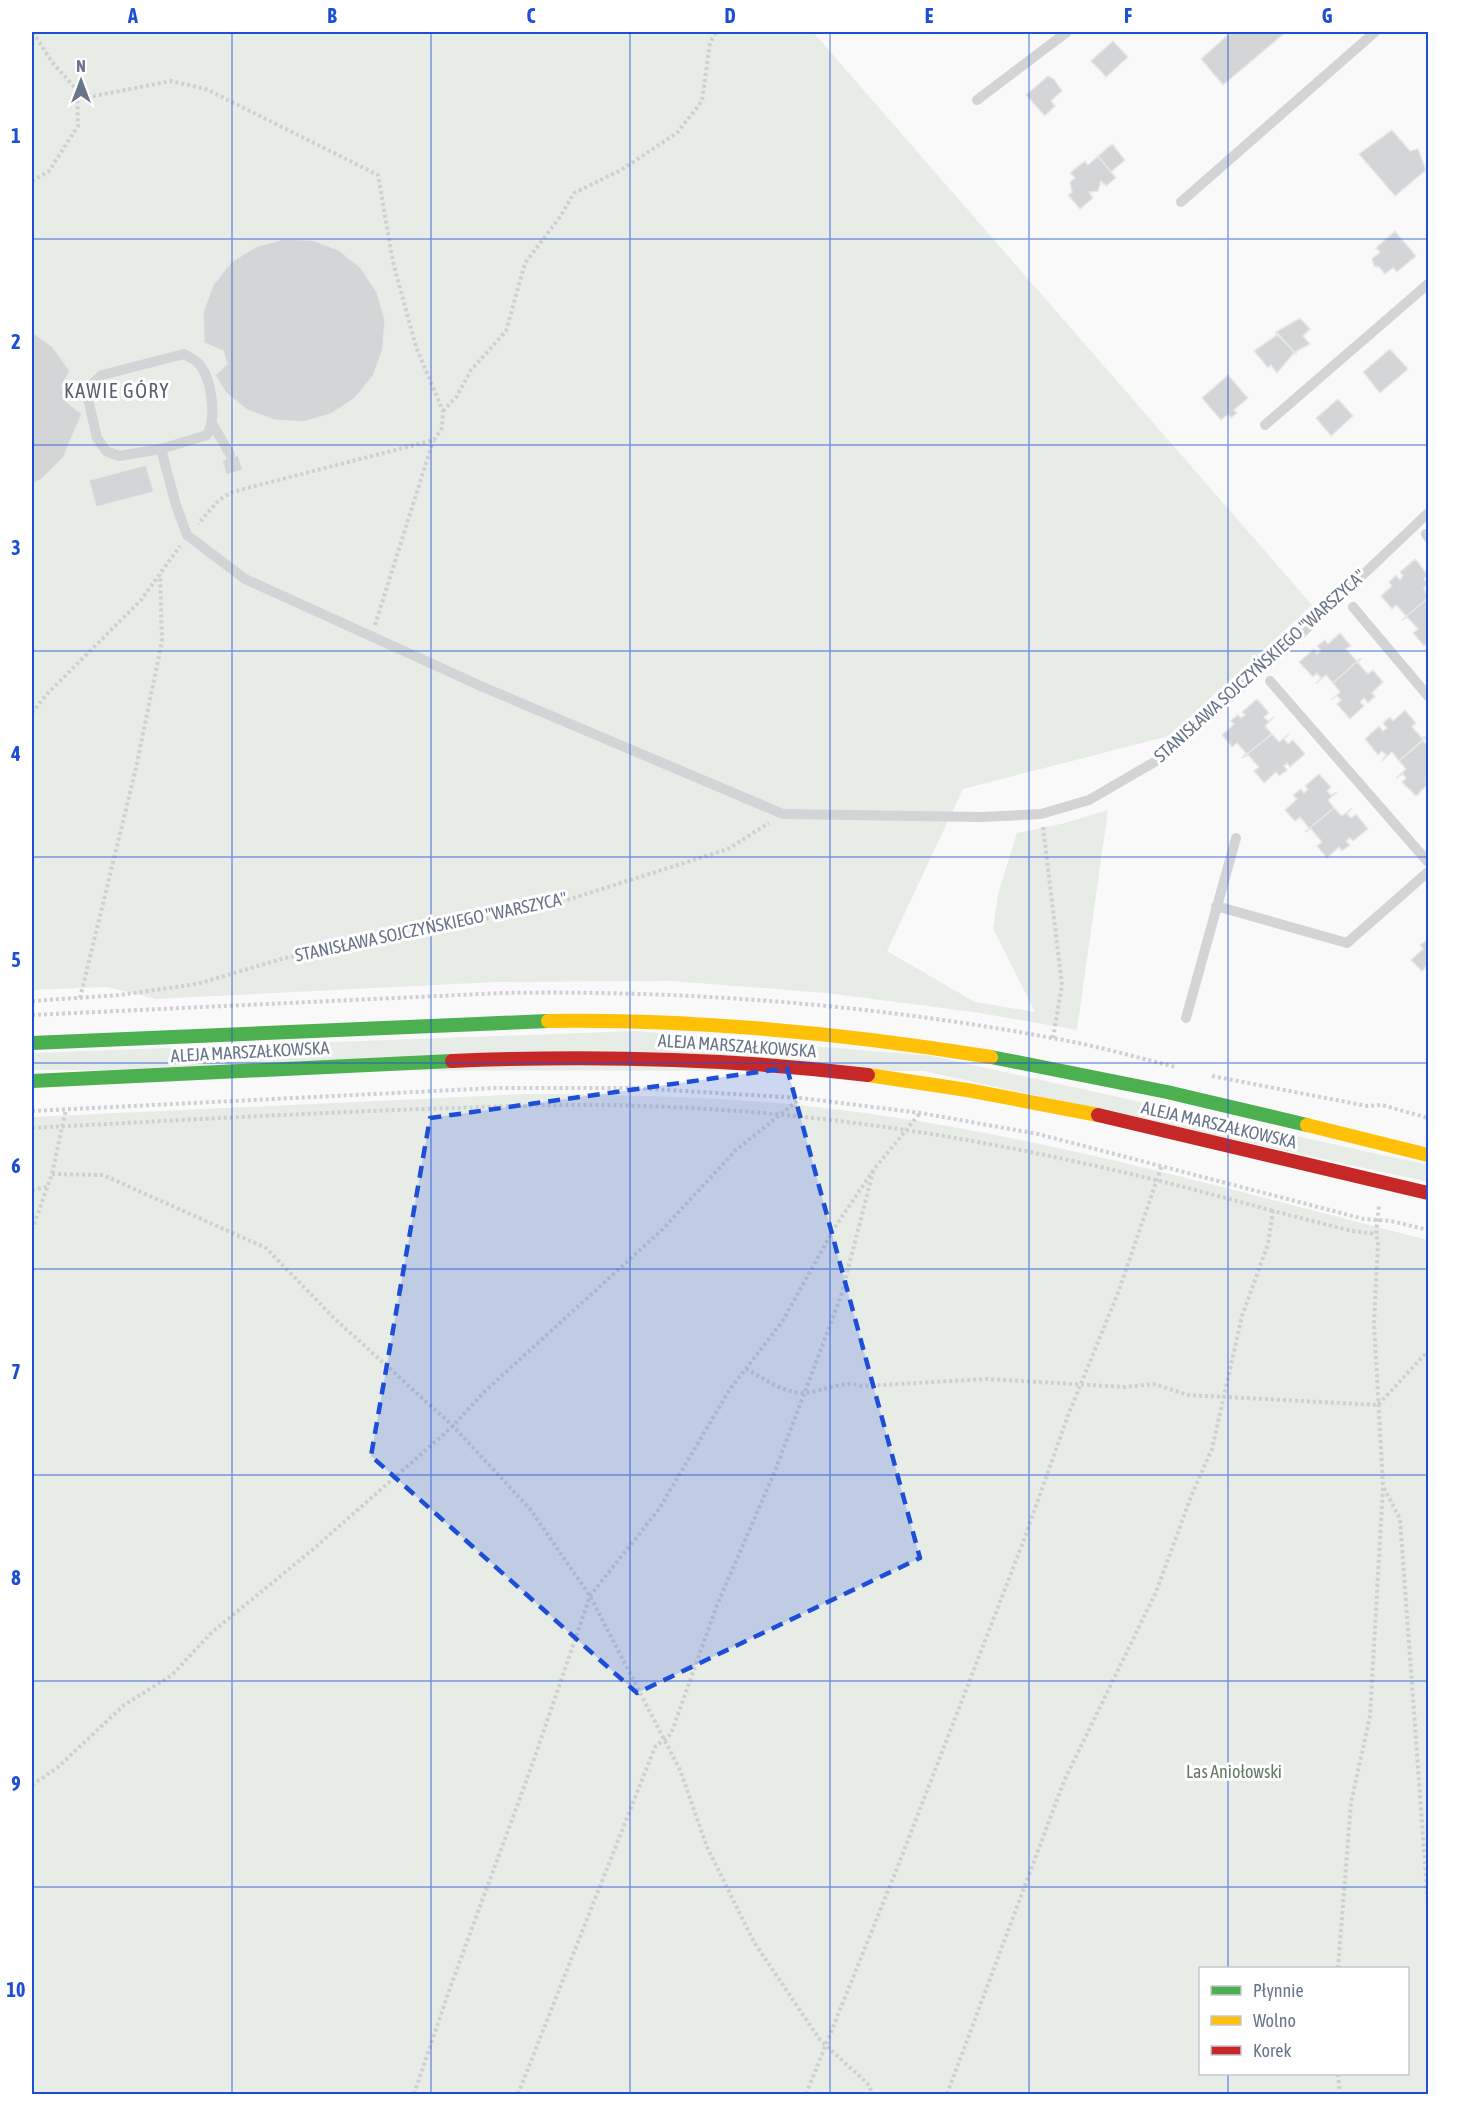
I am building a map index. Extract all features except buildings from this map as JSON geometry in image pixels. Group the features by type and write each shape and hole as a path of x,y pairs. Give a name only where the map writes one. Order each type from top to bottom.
{"main road":[{"name":"ALEJA MARSZAŁKOWSKA","path":"32,1043 486,1021 620,1020 727,1024 892,1040 993,1055 1204,1100 1428,1155"},
{"name":"ALEJA MARSZAŁKOWSKA","path":"32,1081 504,1058 655,1058 808,1068 987,1093 1226,1144 1428,1193"}],"lane":[{"path":"977,100 1067,32"},
{"path":"1181,202 1375,32"},
{"path":"1265,424 1428,284"},
{"path":"184,354 197,362 204,373 214,412 213,425 207,435 161,449 119,456 106,451 97,438 88,399 91,385 102,375 184,354"},
{"path":"213,425 230,454"},
{"path":"161,449 176,505 187,535 245,579 494,691 783,814"},
{"name":"STANISŁAWA SOJCZYŃSKIEGO \"WARSZYCA\"","path":"783,814 970,817 1041,814 1089,800 1163,757 1304,631 1428,513"},
{"path":"1353,607 1428,696"},
{"path":"1270,681 1428,862"},
{"path":"1186,1018 1236,838"},
{"path":"1216,906 1347,944 1428,872"}],"path":[{"path":"33,32 52,62 77,90 94,96 171,81 206,89 378,175 393,262 416,347 443,411 442,428 434,440 371,636"},
{"path":"443,411 457,396 471,370 506,331 525,263 560,217 574,193 621,170 677,134 702,101 710,43 716,32"},
{"path":"32,182 49,171 78,126 77,90"},
{"path":"32,713 46,694 141,600 187,535 219,500 232,492 434,440"},
{"path":"80,998 136,768 162,641 160,573"},
{"name":"STANISŁAWA SOJCZYŃSKIEGO \"WARSZYCA\"","path":"32,1001 120,995 197,984 285,958 545,907 728,849 783,814"},
{"path":"1041,814 1062,985 1053,1038"},
{"path":"32,1111 495,1088 633,1088 801,1098 921,1113 1038,1134 1377,1221 1428,1230"},
{"path":"32,1785 57,1768 124,1705 172,1675 211,1633 311,1551 453,1426 483,1394 663,1229 736,1150 801,1098"},
{"path":"32,1128 548,1105 643,1106 780,1115 905,1129 1053,1155 1157,1178 1352,1231 1376,1234"},
{"path":"1388,1107 1428,1118"},
{"path":"32,1230 52,1174 66,1110"},
{"path":"414,2094 590,1596 659,1509 730,1389 782,1322 835,1227 875,1168 905,1129 921,1113"},
{"path":"806,2094 1023,1545 1082,1383 1118,1293 1162,1165"},
{"path":"518,2094 654,1747 671,1734 717,1605 775,1471 841,1296 875,1168"},
{"path":"52,1174 103,1175 266,1248 336,1319 453,1426 530,1509 590,1596 680,1770 707,1847 754,1942 824,2045 867,2083 873,2094"},
{"path":"32,1190 47,1187"},
{"path":"1338,1967 1351,1803 1370,1716 1383,1486 1374,1323 1378,1243 1376,1234 1380,1199"},
{"path":"947,2094 1064,1781 1156,1592 1192,1494 1212,1449 1242,1316 1268,1244 1274,1211"},
{"path":"746,1369 786,1390 804,1393 850,1382 862,1386 987,1380 1082,1383 1125,1387 1154,1384 1188,1395 1378,1405 1424,1355 1428,1357"},
{"path":"1383,1486 1400,1519 1428,1905"},
{"path":"1338,2075 1340,2094"}],"highlighted area":[{"path":"787,1068 920,1558 637,1693 371,1456 430,1118"}],"green space":[{"path":"32,32 813,32 1312,605 1169,736 963,789 887,951 975,1002 1035,1012 993,929 998,894 1017,833 1065,823 1108,810 1077,1030 974,1012 826,993 673,981 495,982 156,999 107,987 32,990"},
{"path":"636,1031 932,1056 1428,1165 1428,1182 924,1071 32,1070 32,1053"},
{"name":"Las Aniołowski","path":"526,1094 671,1097 780,1103 894,1117 1048,1146 1125,1163 1428,1240 1428,2094 32,2094 32,1117"}],"traffic: fast":[{"path":"32,1043 548,1021"},
{"path":"991,1057 1167,1092 1307,1125"},
{"path":"32,1081 452,1061"}],"traffic: slow":[{"path":"548,1021 659,1022 770,1029 881,1041 991,1057"},
{"path":"868,1075 967,1090 1098,1115"},
{"path":"1307,1125 1428,1155"}],"traffic: jam":[{"path":"452,1061 557,1058 661,1059 816,1069 868,1075"},
{"path":"1098,1115 1428,1193"}],"district":[{"name":"KAWIE GÓRY","path":"117,391"}]}
